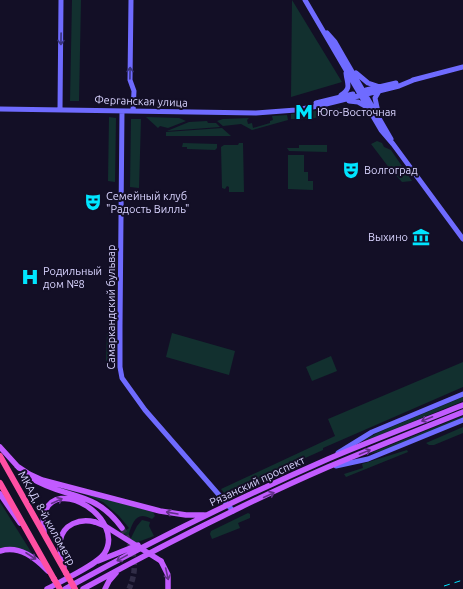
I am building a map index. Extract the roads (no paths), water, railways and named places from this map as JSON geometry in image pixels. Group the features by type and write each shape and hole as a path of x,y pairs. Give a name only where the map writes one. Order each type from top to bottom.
{"highway":[{"name":"МКАД, 8-й километр","path":"0,456 75,589"},
{"path":"0,482 60,589"}],"main road":[{"name":"Рязанский проспект","path":"66,589 156,540 210,514 329,459 463,405"},
{"name":"Рязанский проспект","path":"83,589 124,566 233,511 329,467 463,412"},
{"path":"0,447 28,476 40,483 88,499 99,505 115,518 122,528"},
{"path":"17,466 29,474 47,481 160,511 186,516 210,514"},
{"path":"0,494 39,552"},
{"path":"44,534 44,515 47,508 53,502 60,498 68,498 84,504 100,518 106,526 109,535 108,544 104,554 90,565"},
{"path":"66,573 61,553 61,536 65,530 76,522 89,520 105,526 161,561 168,574 168,589"},
{"path":"47,589 90,565 126,549 156,540"},
{"path":"0,551 11,549 19,550 27,554 38,561 54,579"},
{"path":"105,589 109,581 124,566"}],"street":[{"path":"60,110 61,0"},
{"path":"131,0 130,80 134,92 133,111"},
{"path":"305,0 362,93 379,117 393,144"},
{"name":"Ферганская улица","path":"0,109 239,113 282,110 337,100 463,67"},
{"path":"349,71 380,89 375,100 379,117"},
{"path":"337,100 348,88 349,71"},
{"path":"362,93 368,108 384,134 463,239"},
{"path":"337,100 354,101 368,108"},
{"name":"Самаркандский бульвар","path":"122,111 120,322 120,367 122,378 145,410 233,511"},
{"path":"329,459 372,432 463,394"},
{"path":"329,467 368,459 463,420"}],"tunnel":[{"path":"122,528 130,543 134,558 134,573 129,589"}],"railway":[{"path":"444,586 463,580"}],"place":[{"name":"Юго-Восточная","path":"304,112"},
{"name":"Волгоград","path":"351,170"},
{"name":"Семейный клуб \"Радость Вилль\"","path":"93,202"},
{"name":"Выхино","path":"421,237"},
{"name":"Родильный дом №8","path":"30,277"}]}
